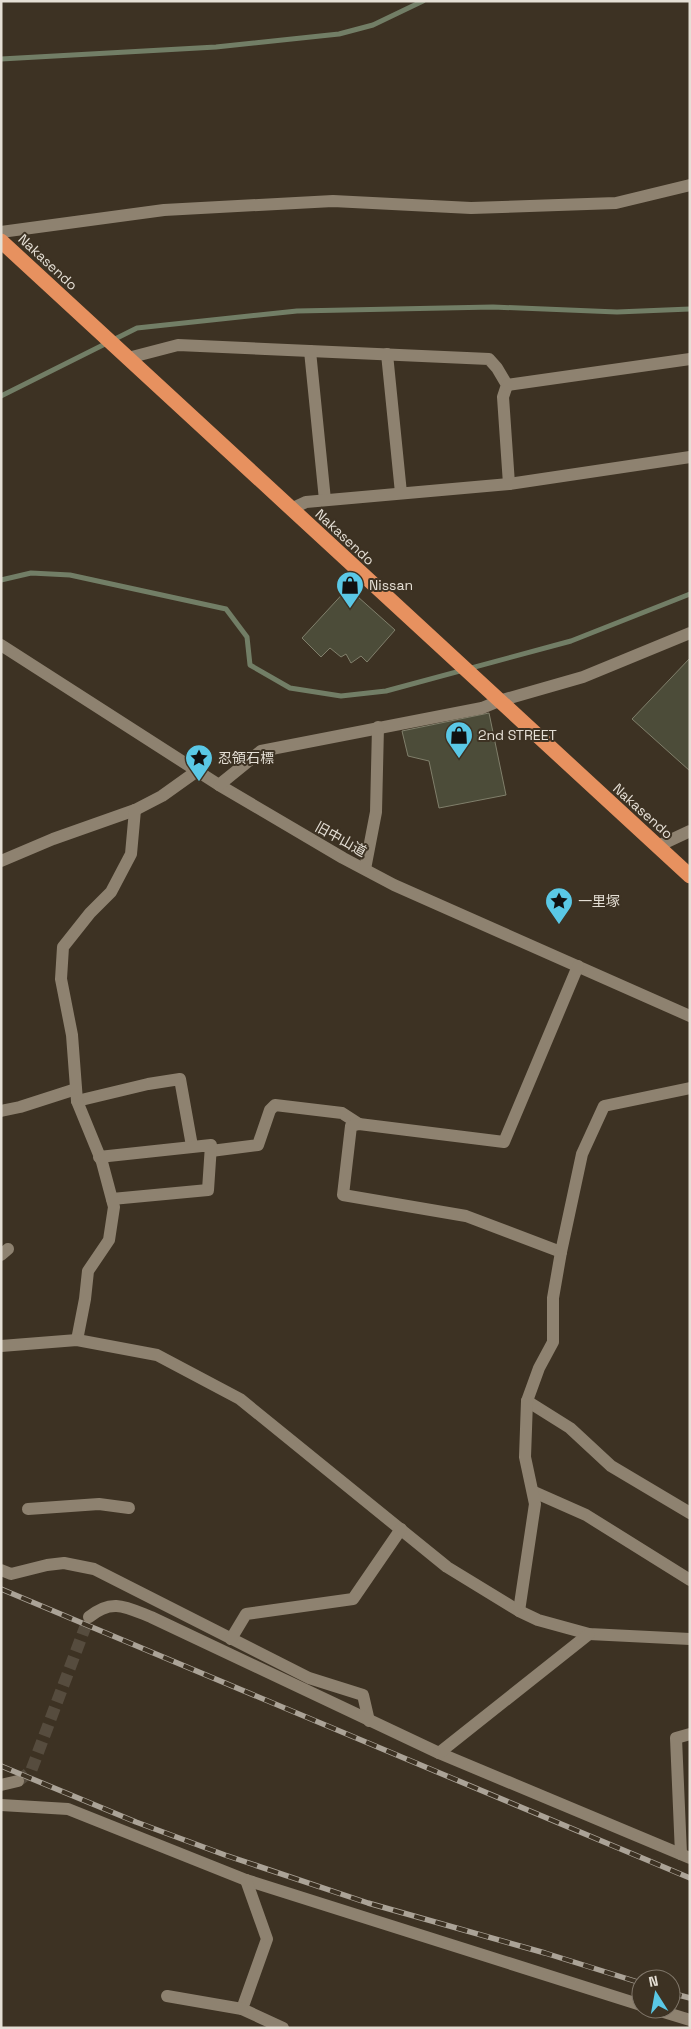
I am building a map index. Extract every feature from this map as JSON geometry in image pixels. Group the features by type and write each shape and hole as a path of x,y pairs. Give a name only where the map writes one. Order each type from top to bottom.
{"highway":[{"name":"Nakasendo","path":"1,241 690,876"}],"street":[{"path":"1,232 164,210 333,201 471,208 616,203 690,186"},
{"path":"123,354 178,345 489,359 498,368 507,385 503,397 509,484"},
{"path":"310,351 325,500"},
{"path":"387,354 401,493"},
{"path":"507,385 690,359"},
{"path":"291,510 306,502 509,484 690,457"},
{"path":"219,785 261,751 482,708 499,701 583,677 690,633"},
{"name":"旧中山道","path":"1,645 219,785 343,858 394,885 690,1016"},
{"path":"365,869 376,812 378,727"},
{"path":"1,861 53,839 136,810 162,796 197,771"},
{"path":"77,1340 85,1299 88,1270 109,1240 114,1207 77,1095 72,1035 61,980 63,947 90,913 111,892 127,862 131,854 136,810"},
{"path":"658,846 690,831"},
{"path":"561,1252 466,1216 343,1195 351,1126 359,1124 504,1142 578,966"},
{"path":"1,1111 77,1095 180,1079 192,1146"},
{"path":"519,1611 535,1504 534,1492 525,1457 528,1401 539,1368 553,1342 553,1298 582,1154 604,1106 690,1088"},
{"path":"211,1151 258,1145 270,1110 275,1105 342,1113 359,1124"},
{"path":"99,1157 211,1145 208,1190 112,1199"},
{"path":"1,1346 77,1340 157,1355 240,1399 447,1567 519,1611 538,1620 589,1634 690,1639"},
{"path":"528,1401 570,1428 611,1466 690,1513"},
{"path":"534,1492 586,1515 689,1577"},
{"path":"28,1509 99,1504 128,1508"},
{"path":"231,1639 246,1614 353,1599 401,1530"},
{"path":"1,1570 11,1574 64,1563 94,1569 309,1678 363,1695 369,1721"},
{"path":"89,1617 98,1610 112,1604 129,1608 439,1753 685,1856 676,1738 690,1734"},
{"path":"439,1753 589,1634"},
{"path":"1,1785 18,1781"},
{"path":"1,1805 68,1809 246,1880 631,2002"},
{"path":"242,2009 267,1939 246,1880"},
{"path":"167,1996 242,2009 283,2028"}],"building":[{"name":"Nissan","path":"348,588 395,630 367,662 361,656 351,663 346,654 341,657 330,648 321,657 302,638"},
{"path":"690,658 690,771 632,719"},
{"name":"2nd STREET","path":"489,713 506,795 439,808 429,761 408,756 402,731"}],"waterway":[{"path":"1,59 216,47 339,34 373,25 423,1"},
{"path":"1,396 137,328 297,311 493,307 617,312 690,309"},
{"path":"1,580 31,573 70,575 226,609 247,637 250,665 290,688 341,696 386,691 571,641 690,594"}],"tunnel":[{"path":"18,1781 31,1771 89,1617"}],"railway":[{"path":"1,1589 690,1878"},
{"path":"1,1766 136,1822 225,1855 368,1903 545,1953 631,1980"},
{"path":"681,1996 690,1998"}],"place":[{"name":"Nissan","path":"350,609"},
{"name":"2nd STREET","path":"459,759"},
{"name":"忍領石標","path":"199,782"},
{"name":"一里塚","path":"559,925"}]}
